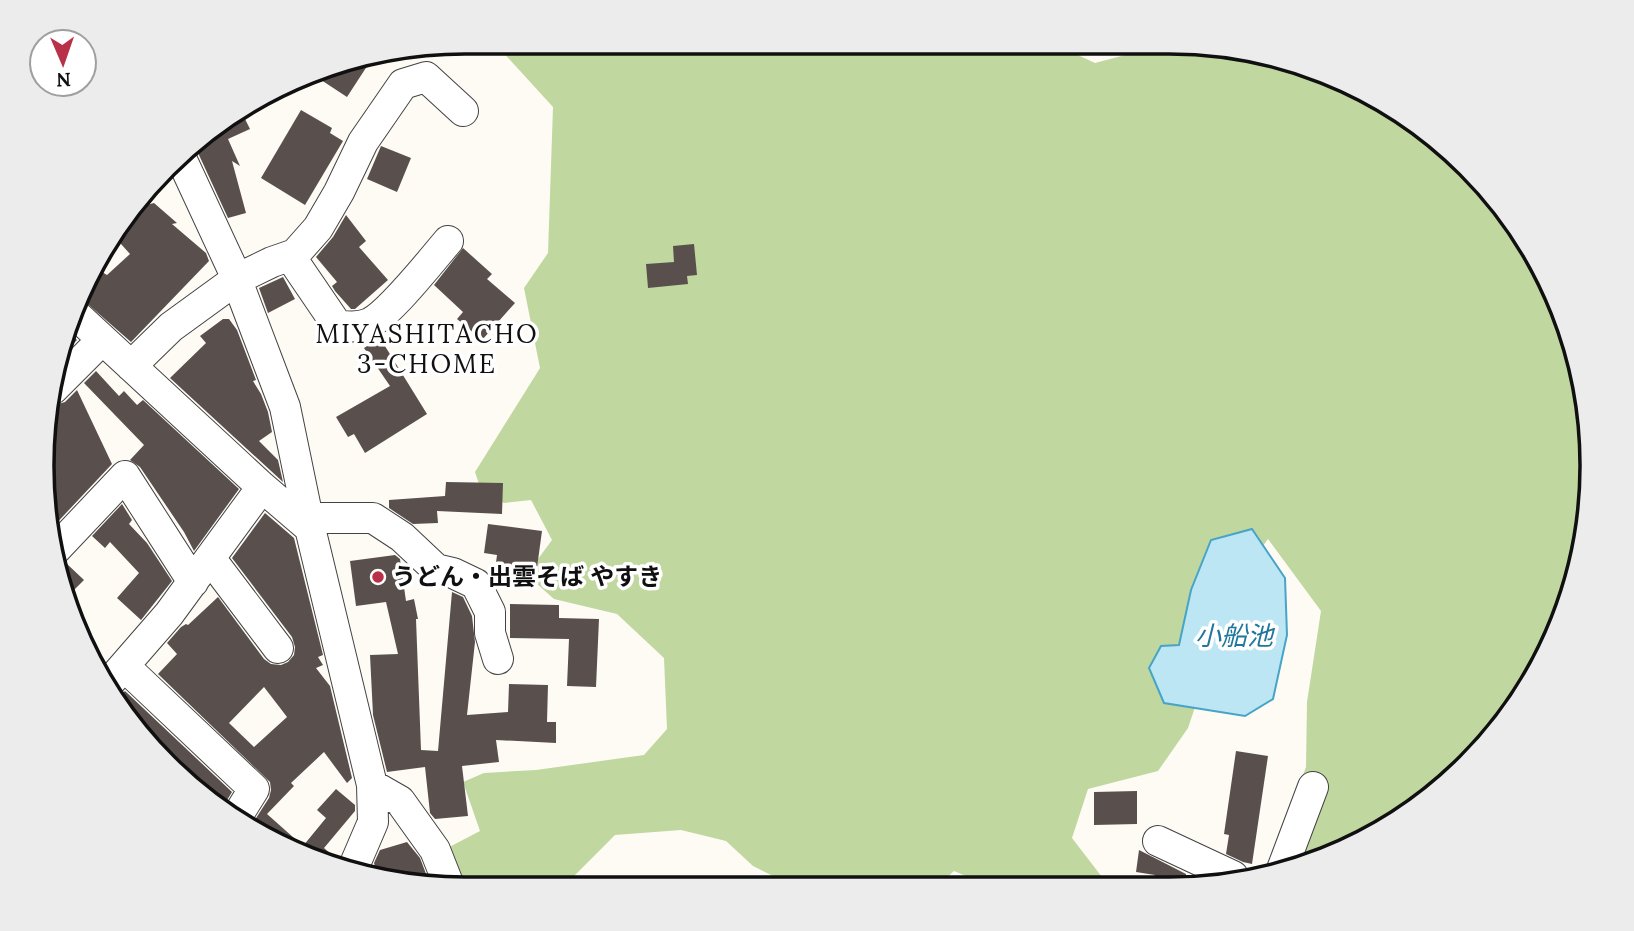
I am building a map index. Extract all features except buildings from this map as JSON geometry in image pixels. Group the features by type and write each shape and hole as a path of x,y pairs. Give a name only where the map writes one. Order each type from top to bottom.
{"street":[{"path":"131,366 171,327 237,279 295,254 318,228 363,142 403,84 426,77 463,111"},
{"path":"184,166 237,279 285,407 309,523 372,785 373,822 356,862"},
{"path":"290,256 337,325 353,327 371,322 449,241"},
{"path":"81,320 262,487 309,523 373,518 402,537 436,569 453,573 476,584 490,612 490,633 498,659"},
{"path":"64,378 102,340"},
{"path":"62,543 125,476 201,570 278,648"},
{"path":"241,810 254,789 116,674 169,614 262,487"},
{"path":"372,785 400,801 435,850 445,876"},
{"path":"1286,860 1312,788"},
{"path":"1158,841 1225,872"}],"green space":[{"path":"504,54 1076,54 1095,63 1129,54 1195,55 1275,68 1326,86 1374,109 1440,156 1495,215 1525,260 1537,284 1566,359 1579,439 1576,519 1558,598 1525,671 1478,737 1419,792 1374,822 1350,834 1301,855 1271,864 1306,767 1307,702 1321,611 1268,539 1237,582 1188,728 1158,771 1088,789 1072,838 1102,877 968,877 954,871 947,877 775,877 753,866 726,841 681,830 615,835 573,877 440,876 432,856 480,831 463,782 484,773 536,770 644,755 667,729 664,658 617,614 554,599 536,583 538,559 552,540 531,500 504,503 482,493 475,472 540,368 524,288 548,253 553,107"}],"water":[{"name":"小船池","path":"1252,529 1285,578 1287,635 1273,699 1245,716 1164,703 1149,668 1161,646 1179,645 1191,590 1211,540"}],"place":[{"name":"うどん・出雲そば やすき","path":"378,577"}],"district":[{"name":"MIYASHITACHO 3-CHOME","path":"427,349"}]}
